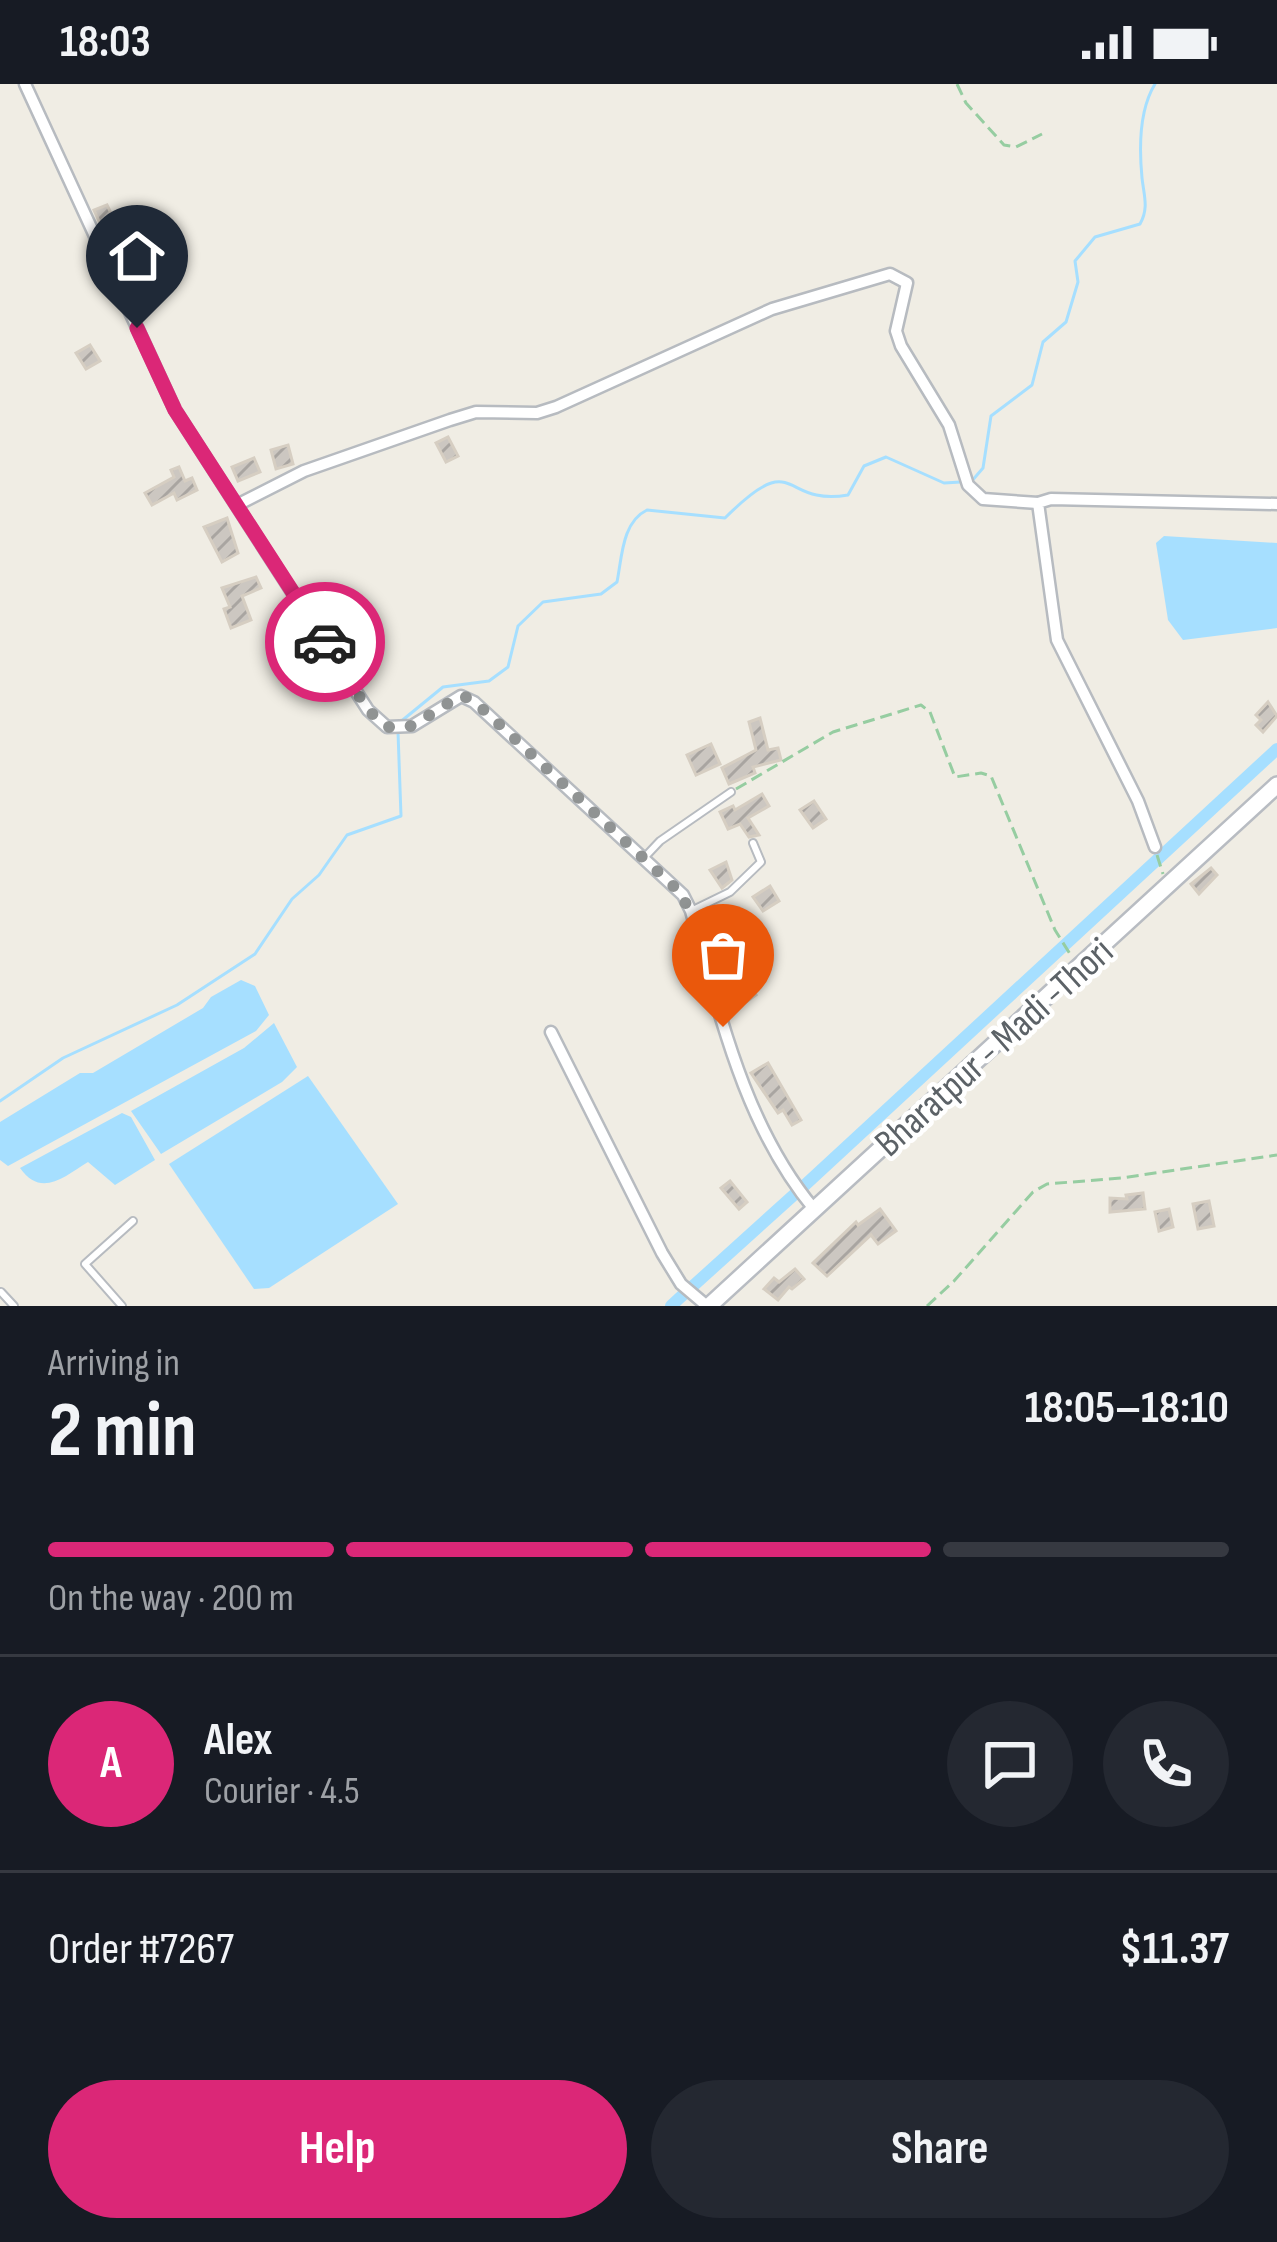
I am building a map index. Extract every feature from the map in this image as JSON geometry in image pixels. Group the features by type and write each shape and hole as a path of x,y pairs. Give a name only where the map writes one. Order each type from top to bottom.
{"main road":[{"name":"Bharatpur - Madi -Thori","path":"708,1306 1277,785"}],"street":[{"path":"25,84 175,410 368,710 387,727 412,726 461,695 474,701 683,895 734,1066 791,1181 814,1209"},
{"path":"237,505 304,471 450,419 476,412 537,413 556,407 772,309 890,274 908,284 896,331 901,346 949,424 968,484 983,499 1277,504"},
{"path":"1038,503 1057,640 1138,802 1155,848"},
{"path":"551,1032 662,1253 681,1284 708,1306"}],"lane":[{"path":"644,858 660,841 731,791"},
{"path":"691,911 730,892 761,862 753,843"},
{"path":"122,1306 85,1264 133,1221"},
{"path":"1,1292 14,1306"}],"path":[{"path":"957,84 966,104 1004,146 1016,147 1042,134"},
{"path":"731,791 833,732 922,705 931,712 955,777 981,772 991,776 1055,930 1070,955"},
{"path":"1155,848 1162,873"},
{"path":"927,1306 1033,1192 1047,1184 1277,1155"}],"water":[{"path":"1164,536 1277,543 1277,628 1183,640 1168,620 1156,543"},
{"path":"241,980 255,986 269,1015 256,1031 8,1166 0,1160 0,1122 80,1073 93,1073"},
{"path":"274,1023 297,1067 282,1082 161,1154 131,1111 244,1048"},
{"path":"308,1076 398,1204 269,1288 254,1289 169,1164"},
{"path":"122,1113 131,1117 155,1160 115,1185 88,1162 44,1183 20,1168"}],"building":[{"path":"107,205 116,223 103,230 94,210"},
{"path":"90,345 100,361 86,369 76,353"},
{"path":"448,437 458,456 446,462 436,443"},
{"path":"288,445 293,464 276,469 271,450"},
{"path":"254,458 260,472 238,481 232,467"},
{"path":"179,467 185,481 192,478 197,490 177,500 174,493 152,505 145,493 174,477 171,470"},
{"path":"227,518 238,553 222,562 204,527"},
{"path":"256,577 261,588 242,596 251,620 231,628 224,609 230,607 222,588"},
{"path":"1268,702 1277,716 1263,732 1256,725 1261,720 1256,715"},
{"path":"760,718 768,750 778,748 781,760 753,767 755,773 729,784 722,768 756,750 749,722"},
{"path":"711,744 720,764 696,775 687,755"},
{"path":"762,794 769,806 748,818 759,835 749,837 740,824 728,829 720,812 733,806 735,810"},
{"path":"814,801 826,819 813,828 800,810"},
{"path":"726,862 732,880 722,888 710,870"},
{"path":"1211,868 1217,875 1199,894 1191,884"},
{"path":"770,886 779,901 763,911 753,897"},
{"path":"736,946 749,964 739,972 756,995 735,1010 726,997 737,989 716,961"},
{"path":"768,1063 801,1120 792,1125 751,1073"},
{"path":"730,1181 747,1202 739,1209 721,1188"},
{"path":"1143,1193 1145,1209 1110,1212 1110,1198"},
{"path":"1209,1201 1214,1226 1198,1229 1193,1204"},
{"path":"880,1209 896,1231 878,1244 871,1235 827,1276 813,1263 856,1222"},
{"path":"1169,1209 1173,1227 1159,1231 1155,1212"},
{"path":"795,1269 804,1279 778,1300 764,1289 774,1278 779,1282"}],"waterway":[{"path":"971,482 983,468 991,416 1032,385 1043,342 1066,322 1078,282 1075,261 1095,237 1140,224 1143,218 1141,129 1155,84"},
{"path":"399,723 443,687 489,681 508,667 518,626 543,602 601,594 617,582 628,531 647,510 725,518 765,485 778,482 826,496 848,495 864,466 886,457 944,483 961,482"},
{"path":"0,1101 63,1058 177,1005 255,954 292,899 319,875 347,835 401,816 398,732"},
{"path":"805,1185 1277,749"},
{"path":"693,1286 796,1193"},
{"path":"671,1306 685,1293"}],"way so far":[{"path":"325,642 368,710 387,727 412,726 461,695 474,701 683,895 723,1027"}],"route":[{"path":"137,328 175,410 325,642"}]}
